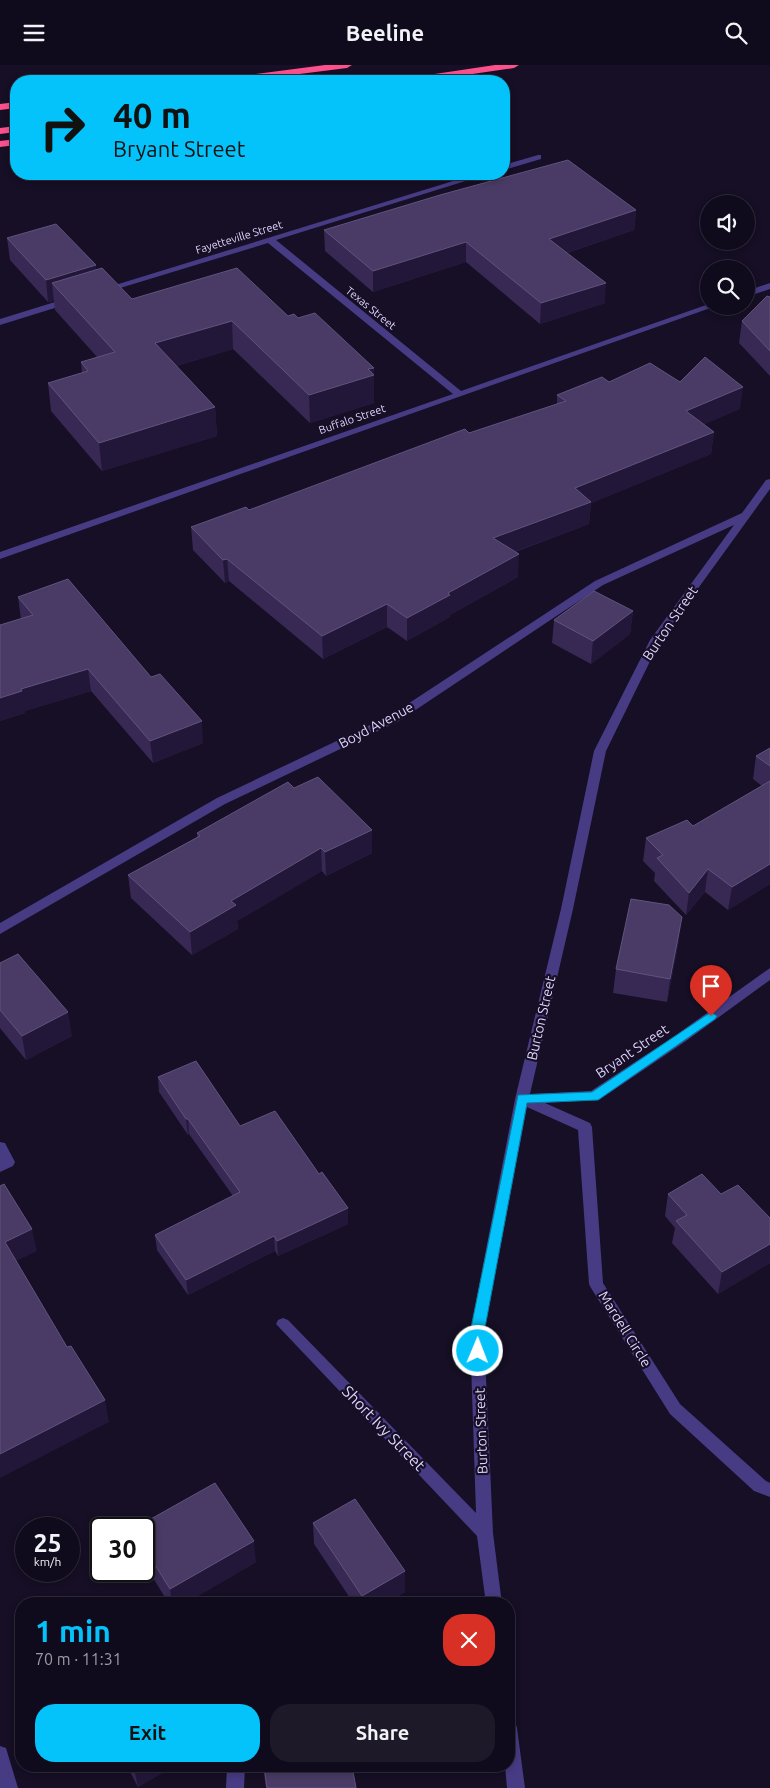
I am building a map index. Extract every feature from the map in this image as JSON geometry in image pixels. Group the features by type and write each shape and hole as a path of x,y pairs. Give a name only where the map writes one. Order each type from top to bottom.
{"highway":[{"path":"270,75 347,65"},
{"path":"448,75 514,65"}],"street":[{"path":"510,166 538,157"},
{"name":"Fayetteville Street","path":"93,293 464,180"},
{"name":"Texas Street","path":"269,239 459,394"},
{"path":"755,291 770,286"},
{"path":"0,322 84,296"},
{"name":"Buffalo Street","path":"0,556 700,310"},
{"name":"Burton Street","path":"493,1597 485,1533 477,1333 522,1099 567,909 600,751 655,639 770,482"},
{"name":"Boyd Avenue","path":"0,929 221,801 395,718 599,583 748,514"},
{"name":"Bryant Street","path":"522,1099 594,1096 681,1038 770,973"},
{"name":"Mardell Circle","path":"522,1099 586,1127 596,1284 675,1409 760,1485 770,1490"},
{"path":"0,1147 8,1163 0,1167"},
{"name":"Short Ivy Street","path":"284,1324 485,1533"},
{"path":"0,1754 9,1788"},
{"path":"235,1788 236,1772"},
{"path":"514,1772 516,1788"}],"building":[{"path":"568,160 636,210 549,239 606,283 541,303 466,242 373,271 324,230 495,180 510,180 510,176"},
{"path":"56,224 96,265 46,280 7,238"},
{"path":"102,268 132,299 237,268 288,316 294,314 298,318 315,313 374,368 368,369 374,375 309,395 232,321 155,343 215,407 99,443 48,383 88,371 81,362 115,352 52,283"},
{"path":"767,296 770,297 770,351 742,321 748,315 755,315 755,308"},
{"path":"705,357 743,387 686,411 714,432 575,488 591,502 493,538 519,554 407,618 387,604 322,636 227,559 223,560 191,527 246,507 249,510 465,429 469,433 566,401 557,395 602,377 609,382 650,363 680,382"},
{"path":"68,579 151,677 160,674 202,721 150,741 88,669 21,689 22,691 0,698 0,625 33,615 18,597"},
{"path":"594,591 633,611 593,641 554,620"},
{"path":"770,748 770,766 756,756"},
{"path":"318,777 372,830 325,852 321,848 231,901 236,905 190,932 128,875 200,836 197,833 288,782 294,788"},
{"path":"770,781 770,864 732,887 708,869 689,893 657,858 663,855 646,838 687,820 693,826"},
{"path":"631,899 669,905 682,917 670,979 616,969"},
{"path":"18,954 68,1012 22,1036 0,1010 0,963"},
{"path":"196,1061 240,1126 275,1111 319,1174 322,1172 348,1208 277,1241 274,1236 186,1280 155,1235 240,1192 188,1119 186,1119 158,1077"},
{"path":"702,1174 721,1194 738,1185 770,1218 770,1244 722,1272 676,1221 687,1215 668,1194"},
{"path":"4,1184 32,1229 5,1242 67,1347 71,1346 105,1400 0,1454 0,1186"},
{"path":"215,1483 254,1541 170,1589 155,1565 154,1517"},
{"path":"355,1499 405,1571 362,1596 313,1523"},
{"path":"265,1772 353,1772 356,1788 267,1788"}],"route":[{"path":"478,1351 477,1333 522,1099 594,1096 711,1016"}]}
